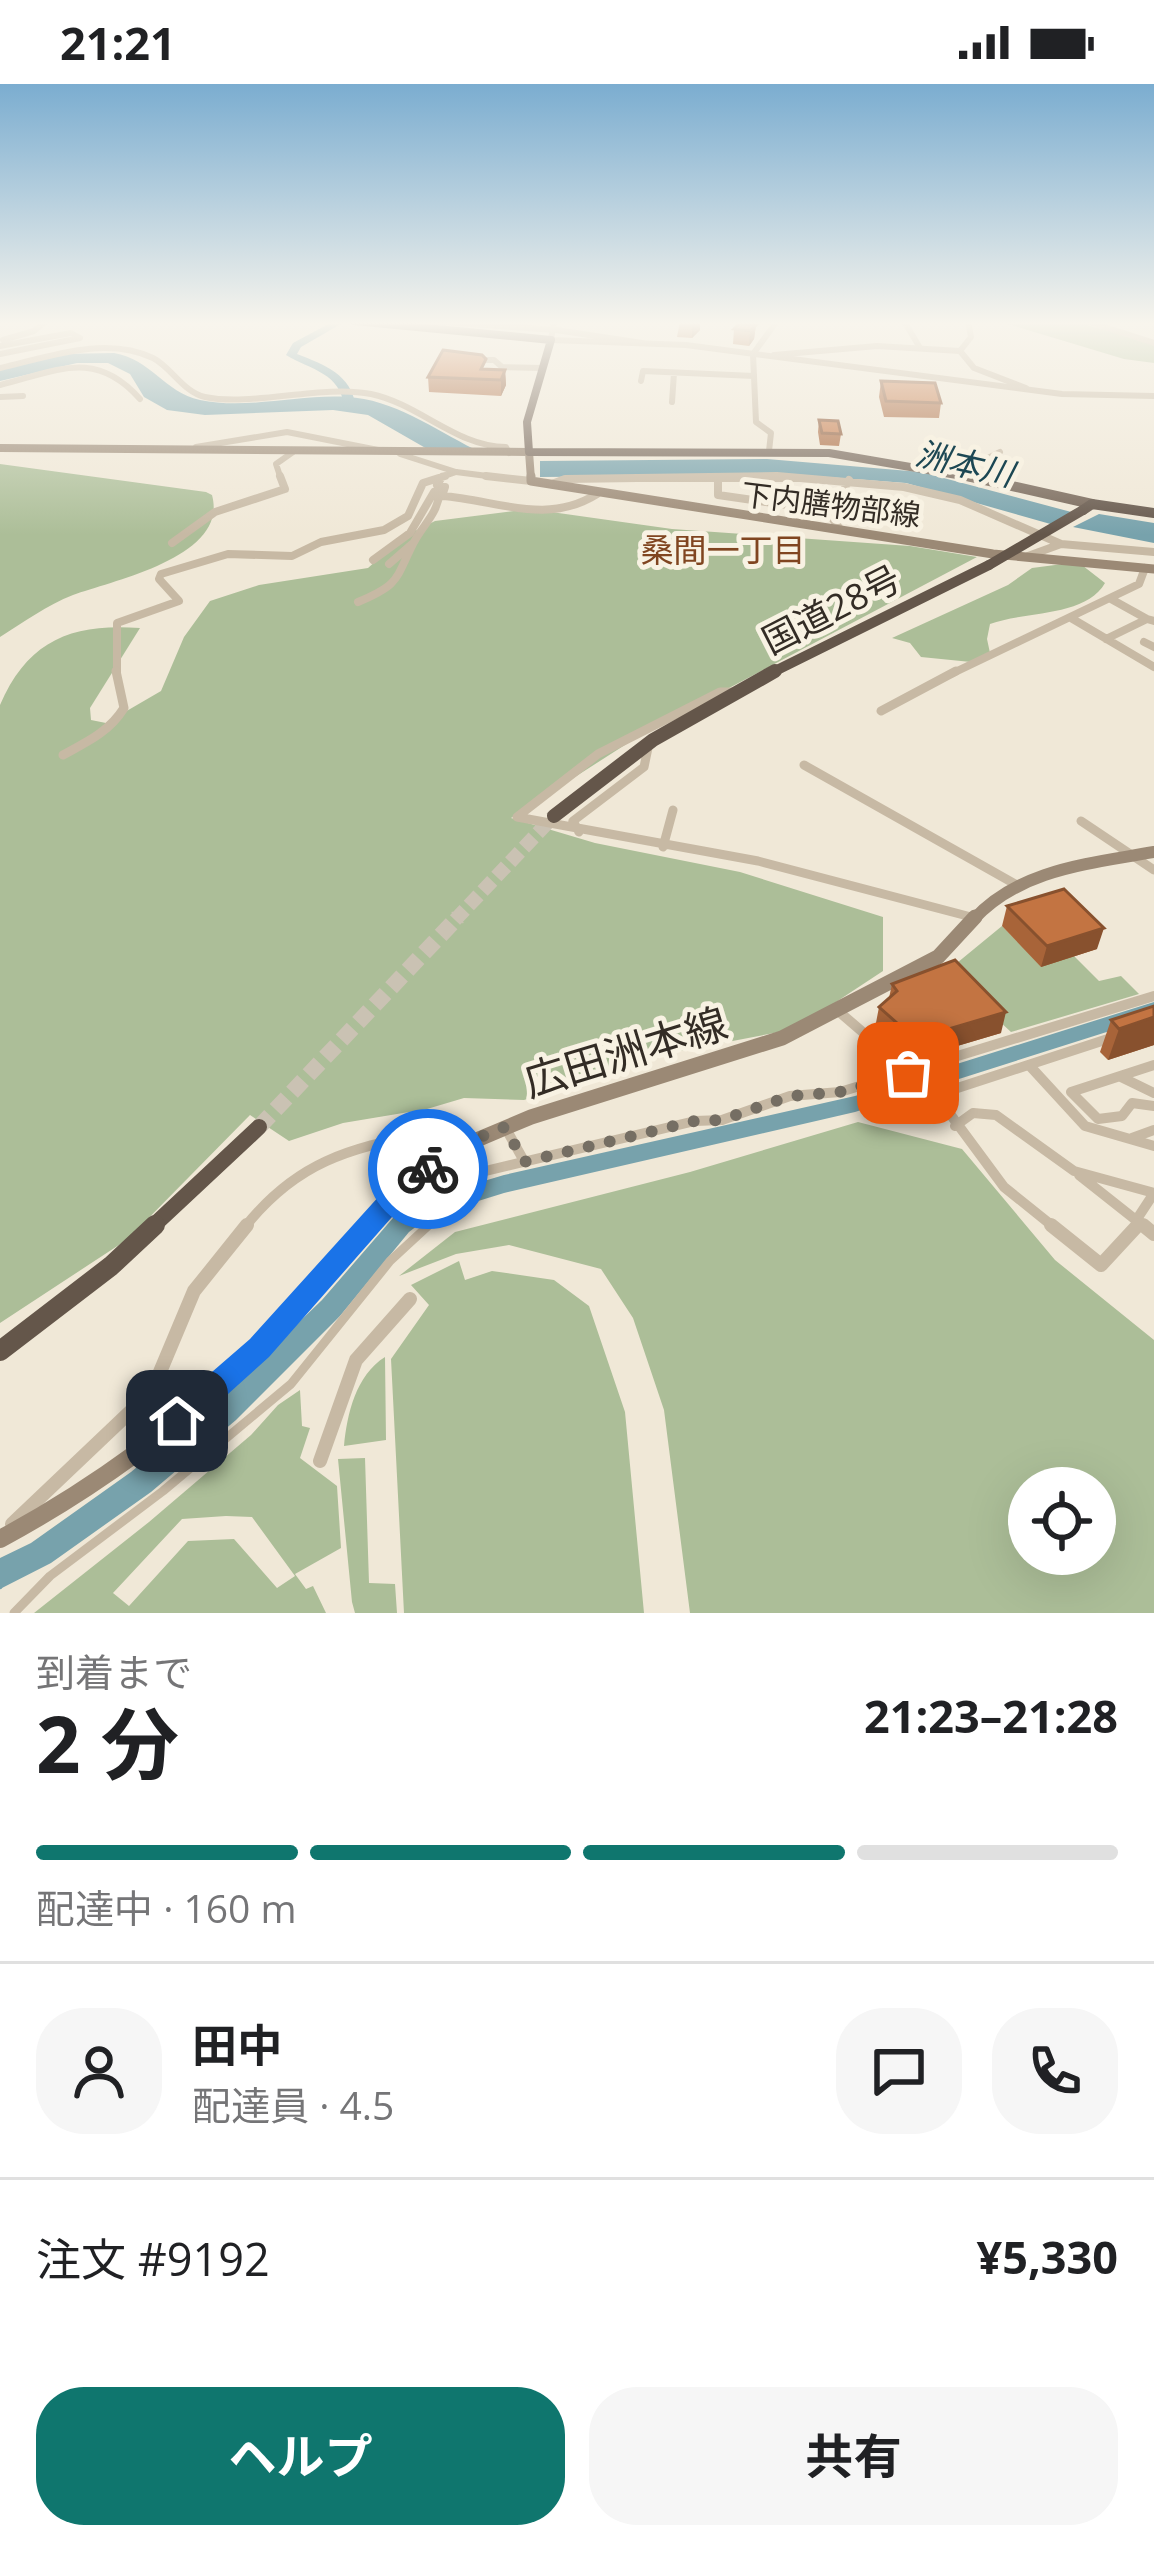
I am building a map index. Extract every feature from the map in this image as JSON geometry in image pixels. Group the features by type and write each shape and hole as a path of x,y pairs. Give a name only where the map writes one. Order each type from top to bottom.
{"highway":[{"path":"1088,507 1154,513"},
{"name":"国道28号","path":"554,817 649,742 988,565 1088,507"},
{"path":"0,1351 111,1266 259,1127"}],"main road":[{"path":"531,480 526,422 535,392"},
{"path":"0,448 529,455 769,451 896,461 1088,507"},
{"name":"下内膳物部線","path":"531,480 840,529 1149,569"},
{"name":"広田洲本線","path":"0,1538 45,1515 177,1421 260,1348 400,1192 473,1140 739,1055 938,957 1015,884 1154,852"}],"street":[{"path":"135,392 140,399"},
{"path":"193,392 204,397 325,392"},
{"path":"346,392 368,393 405,406 473,442 506,447 509,453"},
{"path":"672,402 673,392"},
{"path":"755,392 756,422 771,434 769,451"},
{"path":"1079,392 1154,396"},
{"path":"0,397 23,396"},
{"path":"196,447 257,431 296,429 456,472 531,480"},
{"path":"172,543 214,512 285,489 276,464 293,452"},
{"path":"999,483 986,459 1000,452"},
{"path":"63,755 106,732 121,716 124,708 111,646 114,632 117,623 179,601 159,579 161,574 206,558 256,553 286,558 316,543 369,536 406,520 418,503 423,483 440,482 456,472"},
{"path":"718,476 718,496 836,512"},
{"path":"552,484 565,479 718,476 849,480 960,500 1060,544 1154,552"},
{"path":"840,529 832,518 849,497 845,487 849,480"},
{"path":"440,482 442,496 462,496 520,513 559,509 597,494"},
{"path":"389,564 430,526 440,482"},
{"path":"374,560 391,554 426,516 440,482"},
{"path":"358,602 387,590 404,573 415,540"},
{"path":"1028,556 1060,544"},
{"path":"881,711 1031,632 1111,599 1139,584 1149,569"},
{"path":"386,584 404,573"},
{"path":"1111,599 1150,620"},
{"path":"1071,618 1154,667"},
{"path":"1106,639 1150,620"},
{"path":"1144,642 1154,647"},
{"path":"741,692 719,692 598,754 517,817 663,848 758,861 975,918"},
{"path":"579,832 573,821 644,767 649,742"},
{"path":"804,765 1015,884"},
{"path":"663,848 673,810"},
{"path":"1082,821 1154,870"},
{"path":"14,1613 34,1590 166,1490 291,1384 344,1323 390,1259 429,1226 427,1185 695,1121 722,1120 790,1096 840,1092 1154,996"},
{"path":"837,1010 936,1095 1004,1187 1101,1265 1138,1221 1154,1193 1074,1171"},
{"path":"936,1095 1133,1030"},
{"path":"1066,1093 1154,1064"},
{"path":"1029,1065 1098,1119 1122,1116 1132,1103 1154,1106"},
{"path":"1119,1076 1154,1094"},
{"path":"1066,1093 1066,1111 1085,1126 1154,1146"},
{"path":"956,1126 973,1113 996,1115 1154,1234"},
{"path":"0,1538 152,1391 194,1291 262,1206 303,1172 350,1149 452,1126 464,1127 473,1140"},
{"path":"505,1127 524,1162"},
{"path":"1132,1138 1154,1130"},
{"path":"320,1461 356,1360 410,1299"}],"green space":[{"path":"0,464 206,492 212,495 213,516 203,535 164,563 63,599 0,637"},
{"path":"530,509 672,529 910,546 977,557 642,734 511,818 595,843 740,872 883,917 883,971 795,1029 680,1051 524,1100 464,1098 343,1123 289,1141 250,1115 128,1239 0,1323 0,705 11,683 24,665 55,640 93,629 140,628 90,708 91,720 106,723 161,691 184,637 210,601 259,585 368,568 403,537 435,521"},
{"path":"1078,562 1105,583 1096,594 1069,607 990,624 990,653 971,662 921,657 910,643 892,638 1008,585 1032,568"},
{"path":"1002,926 1041,966 1074,956 1099,981 1121,976 1139,994 1011,1032 946,972"},
{"path":"858,1122 962,1149 1055,1260 1154,1340 1154,1613 690,1613 664,1410 633,1318 601,1269 509,1245 456,1254 399,1276 455,1232 690,1172"},
{"path":"459,1261 465,1280 492,1271 554,1280 589,1306 625,1412 644,1613 404,1613 391,1359 429,1305 411,1285"},
{"path":"385,1357 386,1440 344,1446 360,1385"},
{"path":"300,1390 302,1426 310,1428 300,1458 337,1486 341,1548 295,1574 306,1589 313,1586 326,1613 34,1613 149,1522 251,1435 278,1405","holes":["252,1517 295,1576 277,1588 234,1539 188,1541 129,1606 113,1593 182,1519"]},
{"path":"365,1458 369,1583 395,1584 397,1613 355,1613 352,1602 338,1459"}],"water":[{"path":"141,392 181,392 218,403 364,399 413,416 474,449 429,450 368,415 333,410 205,415 167,410"},
{"path":"767,459 921,472 1075,513 1054,525 906,483 801,475 540,477 540,461"},
{"path":"1099,514 1154,523 1154,543 1073,527"}],"building":[{"path":"884,392 938,392 941,403 886,401"},
{"path":"819,420 838,421 841,434 822,433"},
{"path":"1064,889 1104,928 1047,946 1007,906"},
{"path":"955,960 1006,1012 915,1039 879,1007 897,991 892,984"},
{"path":"1154,1006 1154,1017 1119,1029 1111,1020"}],"waterway":[{"path":"348,392 350,407"},
{"path":"0,1574 41,1553 141,1482 226,1411 331,1308 401,1225 422,1209 504,1184 855,1104 1154,1009"},
{"path":"0,1587 6,1573"}],"tunnel":[{"path":"455,920 554,816"},
{"path":"259,1127 458,917"}],"way so far":[{"path":"428,1169 475,1139 505,1127 524,1162 695,1121 722,1120 790,1096 840,1092 908,1073"}],"district":[{"name":"桑間一丁目","path":"723,549"}],"route":[{"path":"177,1421 260,1348 390,1202 428,1169"}],"water label":[{"name":"洲本川","path":"965,463"}]}
